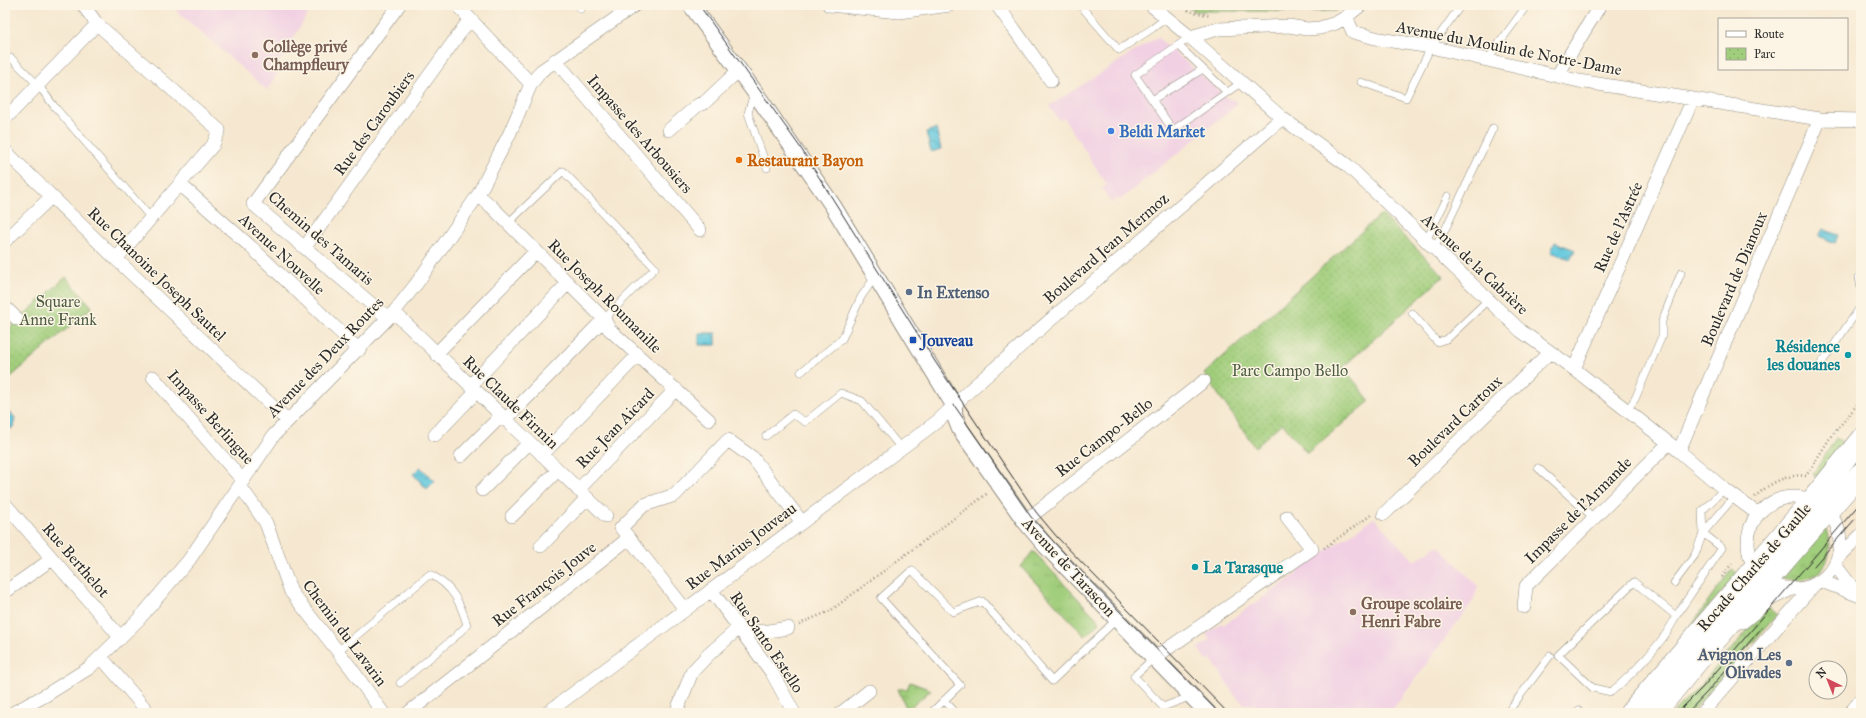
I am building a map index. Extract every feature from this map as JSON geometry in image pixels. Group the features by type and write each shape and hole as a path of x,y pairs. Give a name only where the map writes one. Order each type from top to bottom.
{"main road":[{"name":"Rocade Charles de Gaulle","path":"1630,713 1762,572 1819,507 1861,439"},
{"name":"Rocade Charles de Gaulle","path":"1819,507 1861,473"},
{"name":"Rocade Charles de Gaulle","path":"1655,713 1702,656 1762,572"}],"street":[{"path":"83,5 97,24 219,130 213,145 181,185 116,259"},
{"name":"Chemin des Tamaris","path":"391,315 253,204 399,5"},
{"path":"457,5 531,84"},
{"name":"Avenue des Deux Routes","path":"13,713 74,679 101,657 149,608 189,560 261,452 286,420 359,350 391,315 417,283 478,195 509,135 531,84 541,71 635,5"},
{"name":"Avenue de Tarascon","path":"691,5 754,91 832,206 954,405 954,414 960,429 1025,521 1046,546 1208,713"},
{"path":"829,5 899,12 950,5"},
{"path":"997,5 1051,81"},
{"path":"1151,5 1190,37 1218,29 1289,26 1307,29 1320,28 1336,23 1361,5"},
{"path":"1557,76 1600,5"},
{"name":"Avenue du Moulin de Notre-Dame","path":"1346,17 1353,32 1379,39 1431,47 1557,76 1820,119 1861,120"},
{"name":"Rue des Caroubiers","path":"305,247 470,19"},
{"path":"5,119 39,86 97,24"},
{"name":"Avenue de la Cabrière","path":"1190,37 1282,118 1347,165 1521,331 1574,369 1669,443 1734,497 1758,514"},
{"name":"Impasse des Arbousiers","path":"555,60 700,230"},
{"path":"669,130 698,105 704,103 739,70"},
{"name":"Rue de l'Astrée","path":"1574,369 1693,99"},
{"name":"Boulevard Jean Mermoz","path":"954,405 1282,118"},
{"name":"Boulevard de Dianoux","path":"1679,451 1820,119"},
{"name":"Rue Chanoine Joseph Sautel","path":"5,151 116,259 286,420"},
{"name":"Avenue Nouvelle","path":"181,185 251,247 359,350"},
{"name":"Rue Joseph Roumanille","path":"478,195 536,250 604,319 609,329 709,420"},
{"path":"5,241 52,197"},
{"path":"436,354 536,250"},
{"path":"435,435 473,389 568,283"},
{"path":"5,307 17,319"},
{"name":"Rue Claude Firmin","path":"391,315 436,354 606,516"},
{"path":"461,456 503,418 604,319"},
{"name":"Boulevard Cartoux","path":"1384,514 1550,352"},
{"path":"542,455 638,355"},
{"name":"Impasse Berlingue","path":"153,377 238,475 241,483"},
{"name":"Rue Campo-Bello","path":"1025,521 1204,381"},
{"name":"Rue Jean Aicard","path":"541,546 583,494 676,389"},
{"name":"Rue Marius Jouveau","path":"547,713 801,521 939,420 954,405"},
{"path":"685,609 621,528 644,505 675,495 728,440 754,458 801,521"},
{"path":"482,490 529,443"},
{"name":"Impasse de l'Armande","path":"1524,607 1526,586 1669,443"},
{"path":"512,516 558,470"},
{"name":"Chemin du Lavarin","path":"241,483 245,493 266,523 291,592 338,651 383,713"},
{"path":"1794,588 1778,585 1762,572 1749,551 1748,535 1758,514 1779,500 1790,498 1819,507 1834,520 1840,536 1840,547 1837,561 1860,597"},
{"name":"Rue Berthelot","path":"5,504 120,638"},
{"path":"1154,658 1312,549 1287,517"},
{"path":"1702,713 1861,535"},
{"name":"Rue François Jouve","path":"408,713 629,538"},
{"path":"5,592 52,559"},
{"path":"1702,656 1726,639 1760,606 1794,588 1817,583 1860,597"},
{"name":"Rue Santo Estello","path":"711,590 772,673 794,713"},
{"path":"676,713 692,672 708,655 739,628 762,632 788,628"},
{"path":"101,657 149,713"},
{"path":"841,713 869,691"},
{"path":"1850,713 1861,700"}],"lane":[{"path":"1080,5 1119,50 1166,18"},
{"path":"1361,82 1406,98 1431,47 1461,5"},
{"path":"1487,60 1527,5"},
{"path":"1190,37 1135,75 1173,130 1242,82"},
{"path":"1178,45 1227,92"},
{"path":"5,59 11,58 39,86 54,106 151,218"},
{"path":"1152,100 1202,69"},
{"path":"754,91 748,113 767,168"},
{"path":"1430,245 1443,234 1493,128"},
{"path":"508,223 563,171 655,268 604,319"},
{"path":"1430,245 1448,196"},
{"path":"1627,410 1635,399 1662,336 1662,321 1682,273"},
{"path":"1861,274 1859,277 1861,289"},
{"path":"801,372 842,339 861,297 875,277"},
{"path":"1412,313 1437,342 1447,339 1488,300"},
{"path":"1818,368 1861,306"},
{"path":"766,436 793,414 805,422 841,393 862,401 901,448"},
{"path":"1538,468 1594,518"},
{"path":"1676,616 1634,582 1558,655 1593,688 1611,692 1626,680 1671,627 1676,616 1722,548 1703,533 1702,511 1724,489"},
{"path":"1674,583 1695,555 1703,533 1734,497"},
{"path":"931,713 960,685 881,598 912,570 952,612 982,601 1052,681 1117,619"},
{"path":"338,651 430,574 444,582 461,604 467,624 455,637 400,682"},
{"path":"1507,713 1550,656"},
{"path":"1154,658 1134,676 1163,708 1192,696"},
{"path":"944,700 956,713"}],"path":[{"path":"1759,493 1768,486 1791,476 1806,476 1830,438 1861,400"},
{"path":"788,628 830,611 1000,484"}],"shaded area":[{"name":"Collège privé Champfleury","path":"170,5 313,5 277,66 280,68 267,90"},
{"path":"1157,37 1230,100 1233,99 1238,104 1120,200 1118,198 1111,203 1102,188 1107,185 1064,118 1059,120 1049,106"},
{"name":"Groupe scolaire Henri Fabre","path":"1374,518 1415,561 1438,545 1478,586 1473,601 1390,713 1263,713 1254,704 1244,704 1234,694 1211,659 1207,661 1198,648 1211,640 1206,634 1221,623 1223,625 1297,574 1296,571"}],"green space":[{"path":"1186,5 1341,5 1336,11 1194,11"},
{"name":"Parc Campo Bello","path":"1381,214 1444,276 1343,367 1370,401 1307,453 1282,423 1255,447 1204,374"},
{"name":"Square Anne Frank","path":"66,277 92,307 5,382 5,332"},
{"path":"1836,438 1845,444 1818,477 1813,474"},
{"path":"1826,526 1830,542 1829,551 1828,558 1820,572 1801,580 1782,578"},
{"path":"1033,551 1100,622 1085,636 1021,567"},
{"path":"1732,569 1738,574 1684,635"},
{"path":"1767,607 1777,615 1691,713 1673,713 1701,685"},
{"path":"910,682 931,690 907,710 898,689 907,689"}],"water":[{"path":"936,129 941,149 931,152 926,132"},
{"path":"1823,229 1838,235 1835,243 1819,236"},
{"path":"1555,242 1575,250 1570,259 1551,252"},
{"path":"699,333 716,333 716,345 699,345"},
{"path":"7,413 11,413 15,418 13,427 6,432 5,415"},
{"path":"420,467 435,481 427,489 413,474"}],"tram line":[{"path":"699,5 800,147 936,363 1036,512 1057,537 1228,713"},
{"path":"954,405 1031,517 1086,577 1219,713"},
{"path":"1677,713 1703,687 1861,502"},
{"path":"1814,566 1855,519"},
{"path":"1687,713 1708,691 1764,625"}],"place":[{"name":"Collège privé Champfleury","path":"255,55"},
{"name":"Beldi Market","path":"1111,131"},
{"name":"Restaurant Bayon","path":"739,160"},
{"name":"In Extenso","path":"909,292"},
{"name":"Jouveau","path":"913,340"},
{"name":"Résidence les douanes","path":"1848,355"},
{"name":"La Tarasque","path":"1195,567"},
{"name":"Groupe scolaire Henri Fabre","path":"1353,612"},
{"name":"Avignon Les Olivades","path":"1789,663"}]}
